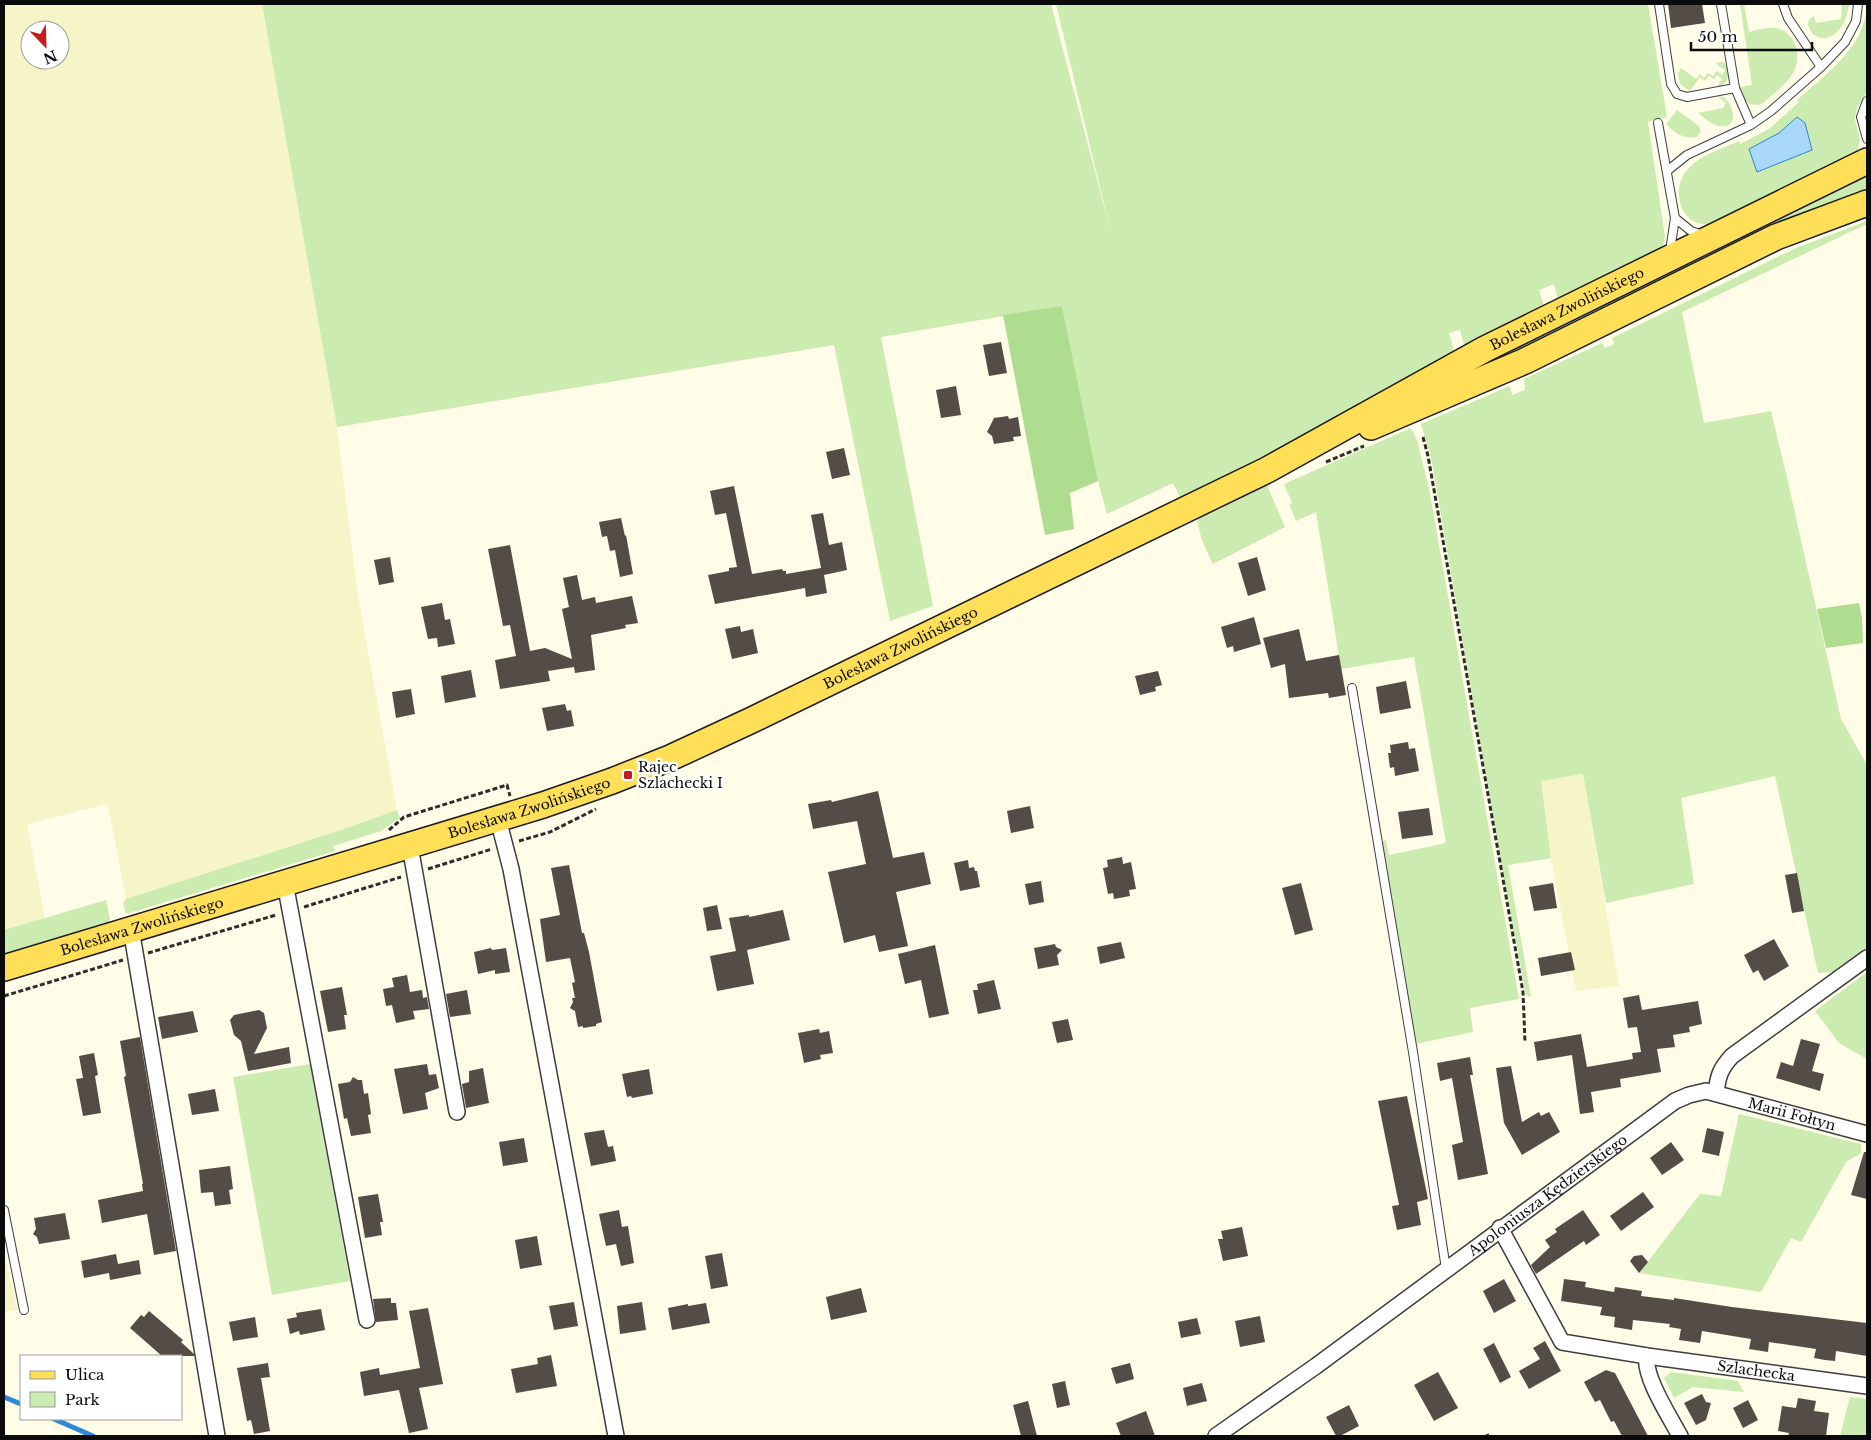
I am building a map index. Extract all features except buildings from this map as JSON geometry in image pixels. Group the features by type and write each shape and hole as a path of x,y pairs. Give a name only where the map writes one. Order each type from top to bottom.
{"main road":[{"name":"Bolesława Zwolińskiego","path":"1274,467 1485,349 1867,161"},
{"name":"Bolesława Zwolińskiego","path":"4,968 498,820 612,781 699,745 1274,467 1500,372 1760,245 1867,203"}],"street":[{"path":"498,820 513,879 616,1436"},
{"path":"410,846 457,1112"},
{"path":"285,883 367,1320"},
{"path":"131,929 217,1436"},
{"path":"1716,1093 1722,1067 1732,1056 1867,958"},
{"name":"Apoloniusza Kędzierskiego","path":"1216,1436 1316,1366 1500,1228 1676,1101 1689,1095 1706,1091 1716,1093"},
{"name":"Marii Fołtyn","path":"1716,1093 1867,1134"},
{"name":"Szlachecka","path":"1500,1228 1562,1342 1646,1356 1867,1386"},
{"path":"1646,1356 1645,1363 1650,1378 1680,1436"}],"lane":[{"path":"1659,4 1671,84 1677,94 1687,97 1736,88"},
{"path":"1721,4 1736,88 1751,125"},
{"path":"1783,4 1788,18 1821,67"},
{"path":"1667,171 1687,155 1751,125 1771,111 1821,67 1845,42 1856,21 1858,4"},
{"path":"1867,101 1861,117 1867,139"},
{"path":"1658,123 1675,218 1669,258"},
{"path":"1675,218 1691,231 1712,238"},
{"path":"1352,688 1413,1052 1446,1269"},
{"path":"4,1210 24,1310"}],"path":[{"path":"1423,437 1428,456 1523,992 1525,1042"},
{"path":"4,996 550,832 604,806"}],"green space":[{"path":"4,4 262,4 337,427 357,591 397,810 344,829 126,899 108,804 27,824 45,918 4,930"},
{"path":"262,4 1051,4 1111,233 1056,4 1648,4 1667,117 1648,122 1665,237 1663,245 1658,251 1558,300 1554,284 1539,290 1544,306 1465,349 1460,330 1449,333 1455,354 1454,358 1182,501 1173,483 1107,514 1098,481 1062,306 881,337 933,606 890,621 834,345 337,427"},
{"path":"1740,4 1744,4 1749,32 1776,28 1789,35 1794,41 1796,48 1797,62 1791,76 1774,94 1758,105 1749,104 1741,95 1740,87 1752,85"},
{"path":"1842,4 1849,4 1848,12 1839,30 1827,38 1815,36 1808,24 1809,19 1814,16 1816,23 1841,19"},
{"path":"1867,7 1867,92 1857,108 1855,119 1860,140 1857,154 1718,223 1702,224 1687,216 1682,209 1679,192 1683,176 1688,169 1712,153 1739,141 1740,144 1769,129 1799,102 1797,100 1831,70 1851,48 1864,22"},
{"path":"1715,63 1725,63 1727,67 1728,78 1720,86 1716,88 1722,79 1717,75 1714,79 1709,76 1705,81 1700,77 1690,91 1680,84 1678,74 1681,68 1696,79 1700,74 1704,78 1708,73 1713,76 1717,71 1722,75 1725,70"},
{"path":"1717,96 1724,97 1733,111 1732,121 1725,126 1713,124 1698,113 1723,108 1726,103"},
{"path":"1677,110 1699,126 1701,131 1697,137 1680,135 1666,124"},
{"path":"1867,172 1867,192 1460,381 1406,402"},
{"path":"1867,221 1867,224 1682,312 1704,423 1771,411 1841,719 1867,765 1867,949 1834,972 1818,973 1775,776 1681,798 1694,884 1606,903 1583,774 1541,781 1551,858 1508,865 1531,997 1526,995 1502,868 1431,457 1421,424 1510,386 1512,395 1525,390 1524,379 1602,343 1605,348 1614,344 1612,338 1796,248"},
{"path":"1062,306 1098,481 1070,493 1074,529 1045,535 1003,315"},
{"path":"1411,428 1417,440 1429,488 1519,999 1470,1008 1473,1032 1415,1044 1381,842 1386,840 1389,855 1446,843 1414,657 1341,669 1316,512 1296,521 1289,504 1292,503 1284,484"},
{"path":"1262,483 1267,485 1285,527 1213,564 1200,533 1198,514"},
{"path":"1859,603 1863,643 1826,648 1817,609"},
{"path":"1583,774 1619,986 1576,991 1551,858 1541,781"},
{"path":"397,810 400,818 381,831 333,846 335,851 126,914 123,903 126,899 344,829"},
{"path":"106,900 110,919 105,927 4,957 4,930"},
{"path":"1867,972 1867,1059 1839,1043 1815,1011"},
{"path":"310,1064 350,1281 272,1295 233,1077"},
{"path":"1739,1114 1861,1144 1861,1153 1846,1162 1801,1242 1791,1238 1761,1292 1639,1273 1700,1194 1721,1196"},
{"path":"4,1254 18,1310 4,1312"},
{"path":"1671,1372 1738,1381 1744,1392 1693,1387 1674,1398 1664,1378"},
{"path":"1850,1397 1867,1399 1867,1436 1840,1436"}],"water":[{"path":"1797,117 1805,123 1812,150 1757,172 1749,149 1779,133"}],"waterway":[{"path":"4,1397 20,1404"},
{"path":"56,1420 93,1436"}],"place":[{"name":"Rajec Szlachecki I","path":"628,775"}]}
